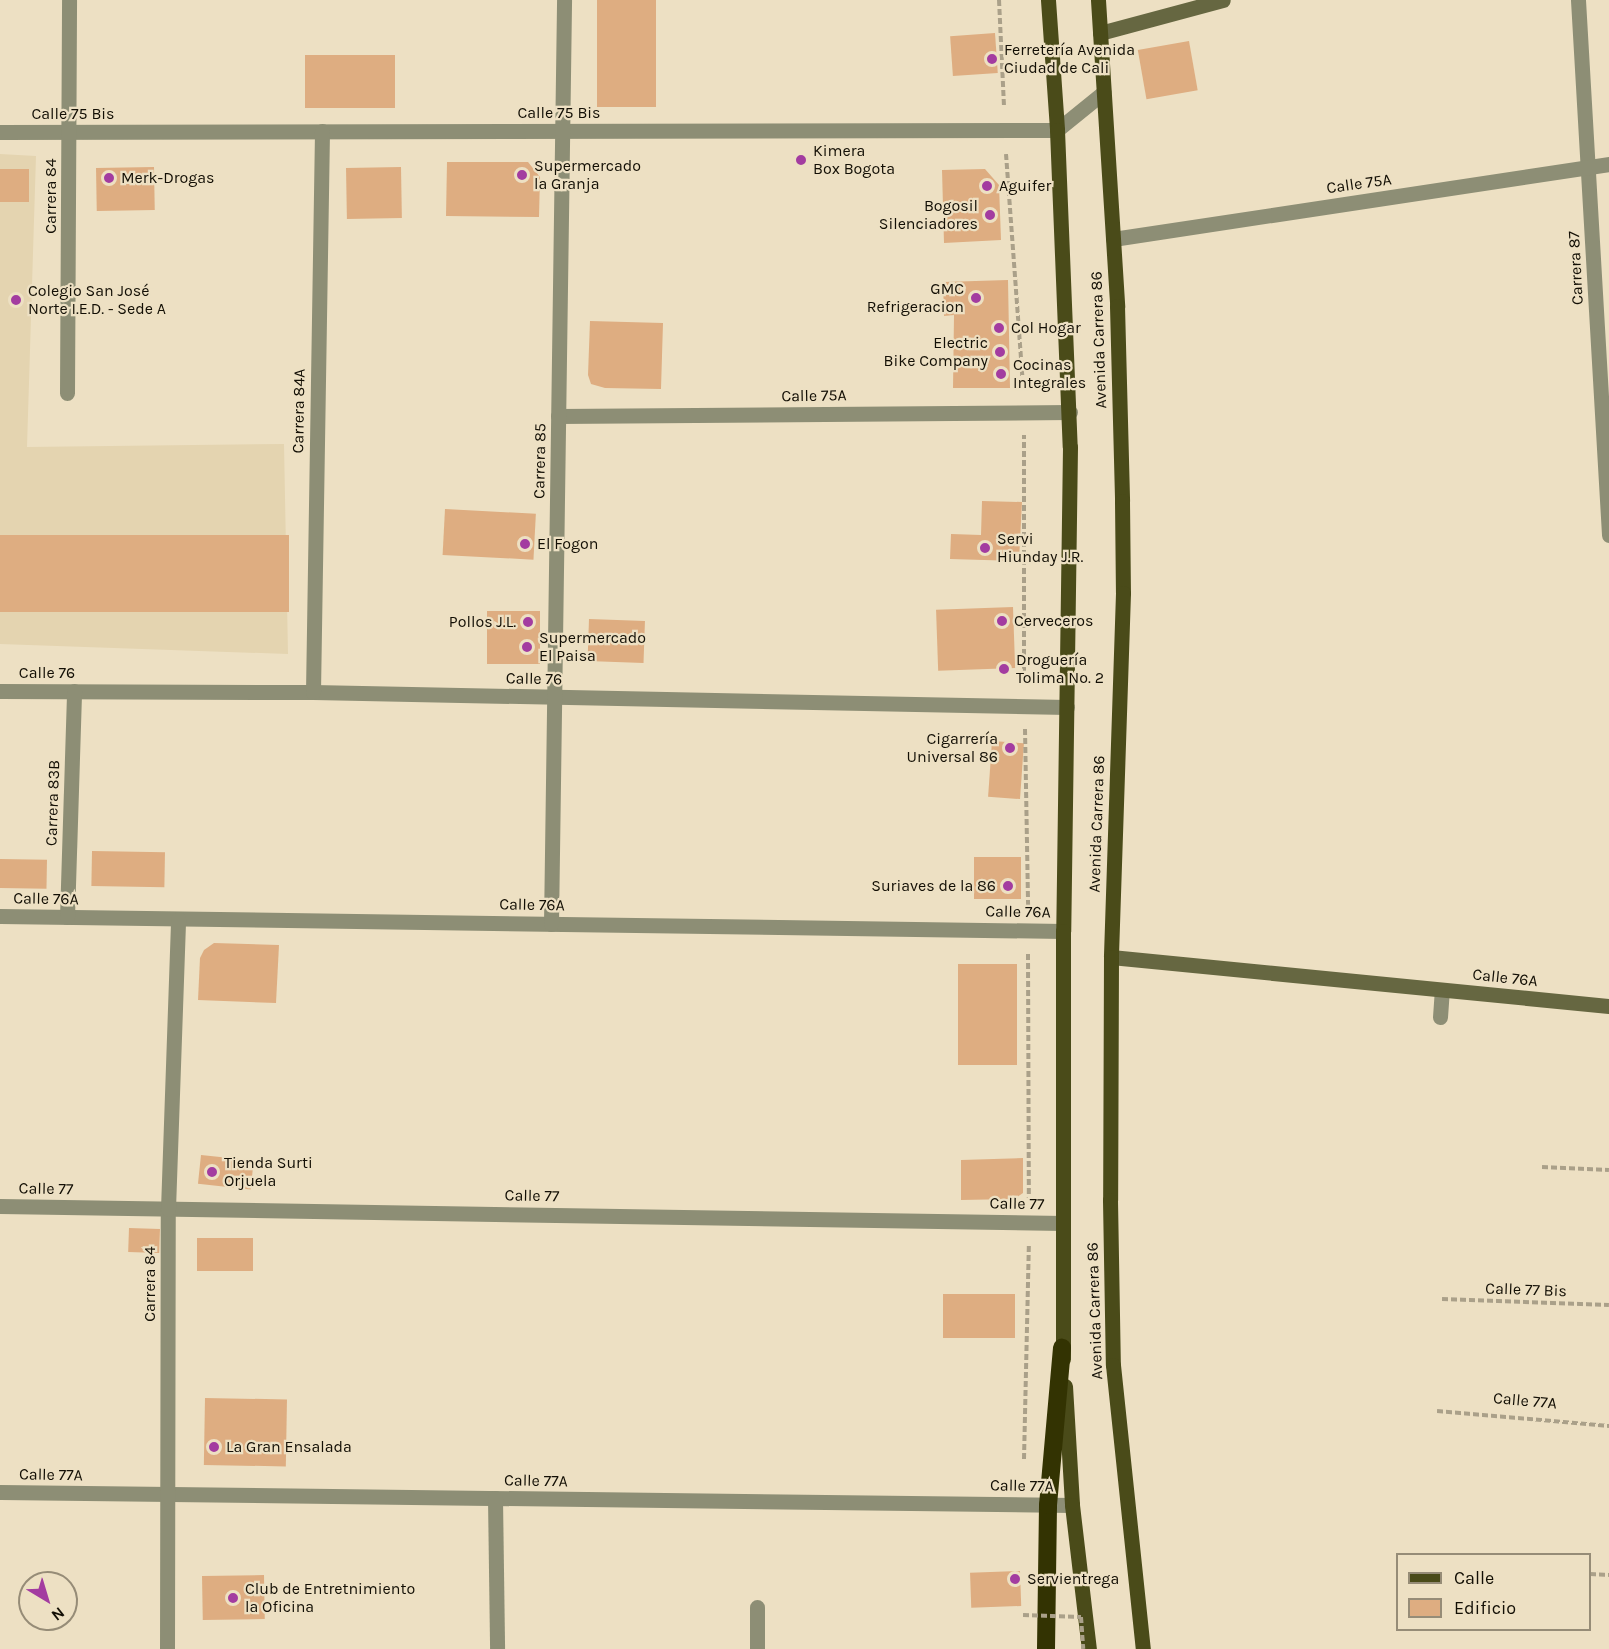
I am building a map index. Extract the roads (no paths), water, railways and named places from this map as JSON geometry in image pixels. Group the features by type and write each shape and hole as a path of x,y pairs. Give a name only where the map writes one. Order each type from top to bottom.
{"highway":[{"path":"1046,1649 1048,1505 1062,1348"}],"main road":[{"name":"Avenida Carrera 86","path":"1048,0 1057,130 1070,412 1063,931 1062,1348 1072,1505 1089,1649"},
{"name":"Avenida Carrera 86","path":"1098,0 1113,239 1123,593 1111,957 1110,1200 1113,1365 1143,1649"}],"street":[{"name":"Carrera 84","path":"67,393 69,0"},
{"name":"Carrera 85","path":"551,924 564,0"},
{"path":"1100,33 1223,0"},
{"name":"Carrera 87","path":"1578,0 1606,417 1609,535"},
{"path":"1057,130 1104,92"},
{"name":"Calle 75 Bis","path":"0,132 1057,130"},
{"name":"Carrera 84A","path":"313,692 322,131"},
{"name":"Calle 75A","path":"1113,239 1609,164"},
{"name":"Calle 75A","path":"558,416 1070,412"},
{"name":"Calle 76","path":"0,691 313,692 1066,707"},
{"name":"Carrera 83B","path":"67,917 74,691"},
{"name":"Calle 76A","path":"0,916 1063,931"},
{"name":"Carrera 84","path":"167,1649 168,1209 178,919"},
{"name":"Calle 76A","path":"1111,957 1609,1006"},
{"path":"1440,1017 1442,990"},
{"name":"Calle 77","path":"0,1206 1063,1222"},
{"name":"Calle 77A","path":"0,1492 1072,1505"},
{"path":"495,1498 497,1649"},
{"path":"757,1606 757,1649"}],"place":[{"name":"Ferretería Avenida Ciudad de Cali","path":"992,59"},
{"name":"Kimera Box Bogota","path":"801,160"},
{"name":"Supermercado la Granja","path":"522,175"},
{"name":"Merk-Drogas","path":"109,178"},
{"name":"Aguifer","path":"987,186"},
{"name":"Bogosil Silenciadores","path":"990,215"},
{"name":"GMC Refrigeracion","path":"976,298"},
{"name":"Colegio San José Norte I.E.D. - Sede A","path":"16,300"},
{"name":"Col Hogar","path":"999,328"},
{"name":"Electric Bike Company","path":"1000,352"},
{"name":"Cocinas Integrales","path":"1001,374"},
{"name":"El Fogon","path":"525,544"},
{"name":"Servi Hiunday J.R.","path":"985,548"},
{"name":"Cerveceros","path":"1002,621"},
{"name":"Pollos J.L.","path":"528,622"},
{"name":"Supermercado El Paisa","path":"527,647"},
{"name":"Droguería Tolima No. 2","path":"1004,669"},
{"name":"Cigarrería Universal 86","path":"1010,748"},
{"name":"Suriaves de la 86","path":"1008,886"},
{"name":"Tienda Surti Orjuela","path":"212,1172"},
{"name":"La Gran Ensalada","path":"214,1447"},
{"name":"Servientrega","path":"1015,1579"},
{"name":"Club de Entretnimiento la Oficina","path":"233,1598"}]}
